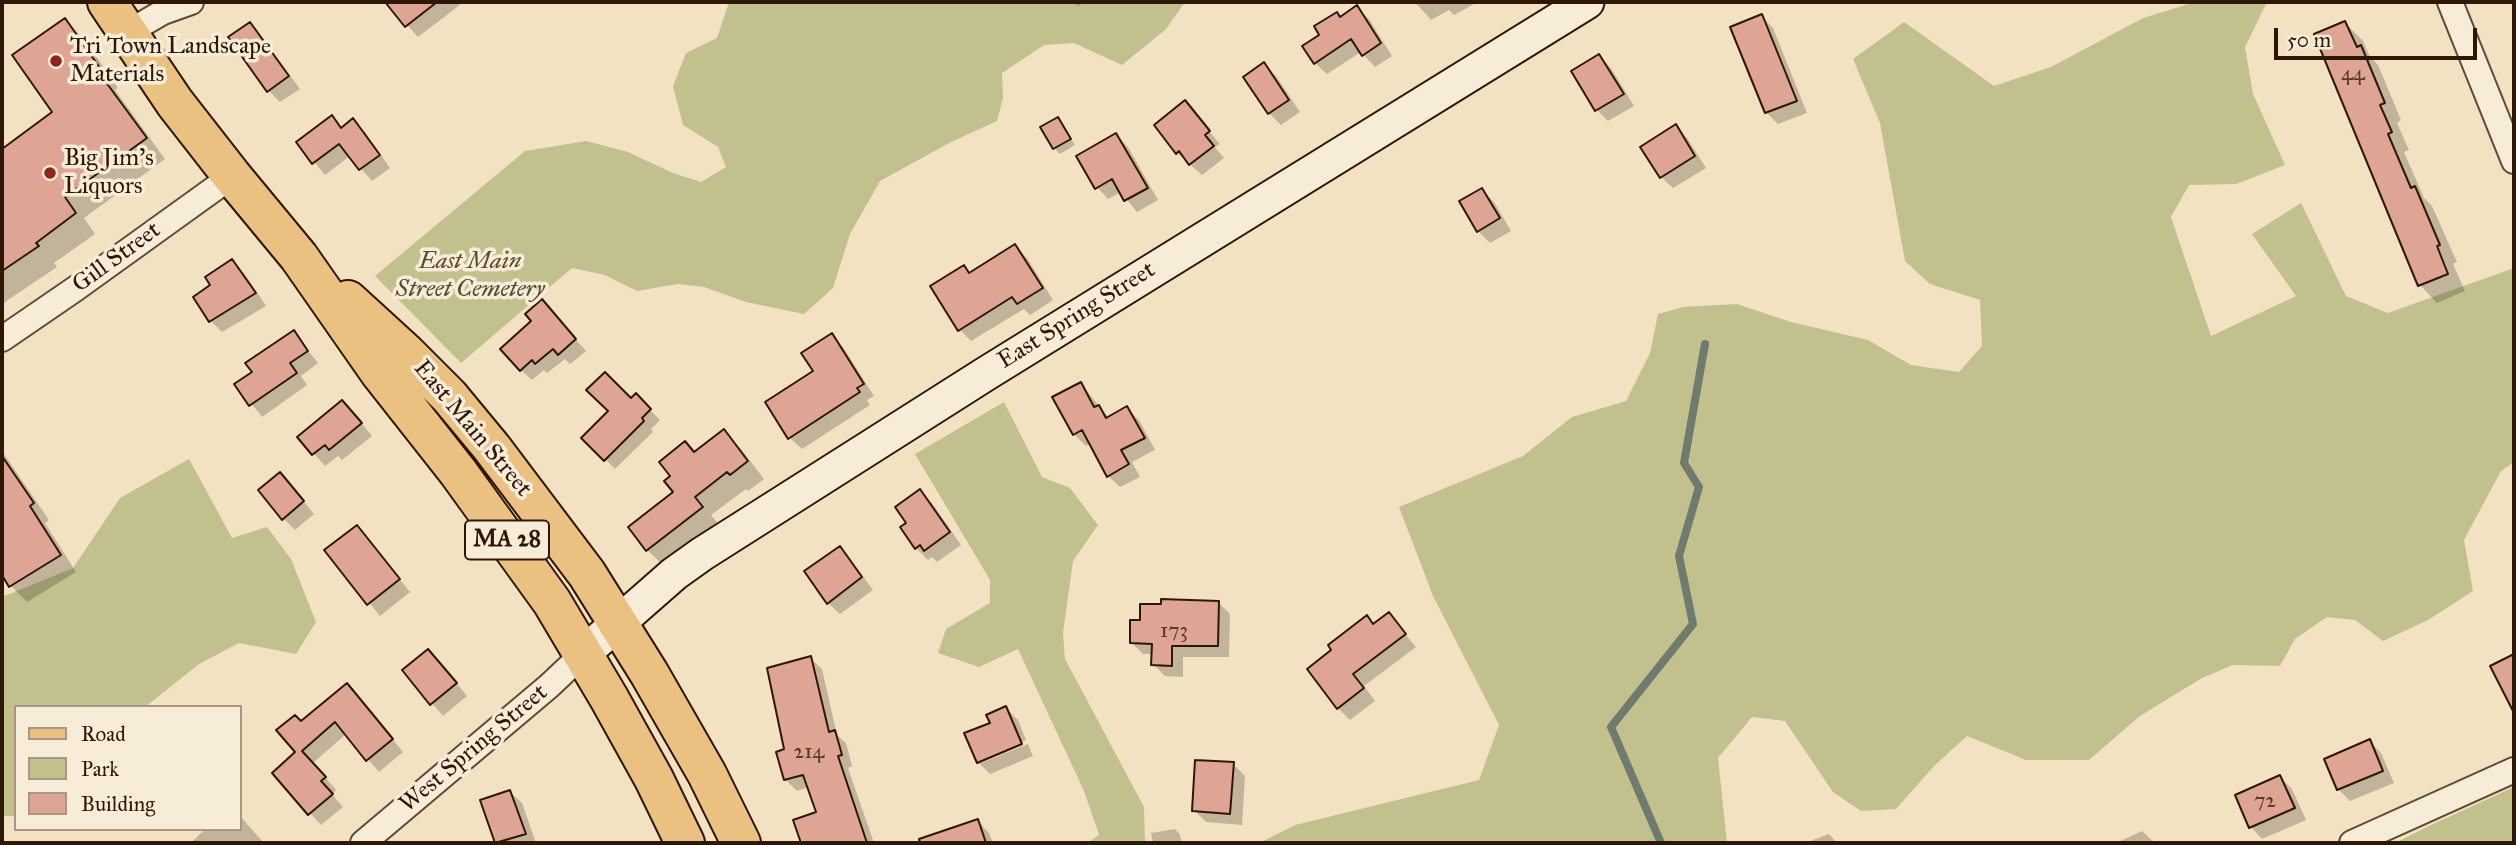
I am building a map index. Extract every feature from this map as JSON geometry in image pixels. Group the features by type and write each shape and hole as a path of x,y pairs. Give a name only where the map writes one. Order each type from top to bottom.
{"main road":[{"name":"East Main Street","path":"107,2 176,103 299,257 380,373 458,472 544,592 584,653 654,779 685,843"},
{"name":"East Spring Street","path":"584,653 674,574 702,554 987,373 1587,2"},
{"name":"East Main Street","path":"299,257 406,353 449,396 541,512 619,623 707,774 741,843"}],"street":[{"path":"127,33 163,12 191,2"},
{"path":"2450,2 2514,161"},
{"name":"Gill Street","path":"2,339 232,176"},
{"name":"West Spring Street","path":"363,843 549,687 584,653"},
{"path":"2352,843 2514,770"}],"green space":[{"name":"East Main Street Cemetery","path":"729,2 1185,2 1166,29 1122,65 1074,43 1044,45 1002,73 1003,98 997,121 951,142 880,181 850,234 833,288 804,314 746,302 704,287 678,284 637,291 605,275 572,268 461,363 375,276 525,151 586,141 628,152 673,173 701,182 726,167 718,147 683,125 673,86 686,53 717,38"},
{"path":"2195,2 2267,2 2245,47 2253,94 2285,165 2236,184 2189,185 2171,217 2211,336 2296,296 2252,234 2301,203 2346,296 2388,313 2514,268 2514,462 2501,471 2464,540 2473,591 2428,620 2383,641 2355,620 2327,617 2295,639 2280,666 2233,665 2202,678 2140,716 2089,760 2026,760 1967,736 1935,765 1896,809 1861,811 1833,792 1785,721 1752,717 1718,758 1727,843 1259,843 1295,825 1479,780 1499,725 1433,596 1399,507 1523,456 1572,417 1626,401 1650,353 1658,314 1683,307 1737,304 1791,322 1868,340 1911,365 1959,372 1982,346 1980,300 1930,284 1905,261 1880,123 1853,59 1904,22 1994,86 2051,67 2143,18"},
{"path":"1004,402 1042,477 1070,488 1098,525 1073,561 1063,633 1065,659 1144,807 1145,843 1087,843 1099,835 1084,791 1018,649 979,667 938,653 946,629 990,603 990,580 915,454"},
{"path":"189,459 232,538 267,527 291,559 316,622 296,654 239,643 199,664 148,705 14,705 14,816 2,816 2,597 73,568 120,498"},
{"path":"2514,787 2514,843 2395,843 2431,825"}],"building":[{"path":"385,2 437,2 405,27"},
{"path":"1357,5 1381,43 1362,56 1351,39 1314,64 1302,46 1319,35 1314,26 1337,12 1340,17"},
{"path":"1762,14 1797,101 1765,113 1730,27"},
{"name":"Big Jim's Liquors","path":"65,18 100,68 97,70 147,138 65,197 76,213 36,243 39,246 2,271 2,149 52,112 12,55"},
{"path":"2345,21 2357,47 2361,45 2385,103 2380,105 2392,132 2388,134 2411,188 2415,186 2440,245 2437,246 2448,274 2418,286 2314,34"},
{"path":"250,22 289,76 267,92 228,37"},
{"path":"1599,54 1624,94 1595,111 1571,71"},
{"path":"1264,62 1289,100 1268,114 1243,77"},
{"path":"1185,100 1210,131 1205,135 1214,146 1189,165 1179,151 1176,154 1154,125"},
{"path":"332,115 341,128 353,118 380,155 359,170 339,144 312,164 296,142"},
{"path":"1058,117 1071,139 1053,149 1040,127"},
{"path":"1676,124 1695,156 1660,178 1640,147"},
{"path":"1116,133 1148,188 1124,201 1112,179 1095,189 1076,156"},
{"path":"1482,188 1500,218 1477,232 1459,201"},
{"path":"1015,244 1043,288 1017,304 1012,297 958,331 930,286 964,265 969,273"},
{"path":"232,259 256,293 209,322 193,297 210,285 205,277"},
{"path":"542,299 576,339 558,355 553,349 535,364 532,360 520,371 500,349 531,321 525,314"},
{"path":"294,330 308,351 290,363 297,373 249,406 234,384 252,372 245,363"},
{"path":"832,333 864,384 857,388 860,392 788,439 765,402 813,371 801,353"},
{"path":"605,372 631,398 636,393 651,409 642,418 644,421 604,461 581,438 608,411 586,390"},
{"path":"1081,382 1094,407 1099,405 1106,418 1127,406 1145,438 1121,450 1129,464 1107,477 1082,430 1073,435 1052,397"},
{"path":"342,400 362,423 329,450 325,445 312,455 297,437"},
{"path":"724,429 748,461 730,475 727,472 695,497 703,507 646,551 628,527 673,492 664,481 670,476 659,462 685,441 694,452"},
{"path":"2,456 34,503 30,506 61,555 9,587 2,575"},
{"path":"280,472 304,501 282,520 258,490"},
{"path":"920,489 950,532 924,551 920,545 915,549 900,527 906,523 895,507"},
{"path":"357,525 400,579 367,605 324,550"},
{"path":"840,546 862,577 827,604 804,571"},
{"path":"1161,599 1219,601 1218,646 1172,646 1172,666 1151,665 1152,644 1130,643 1130,620 1140,620 1140,604 1161,604"},
{"path":"1389,612 1406,634 1353,674 1364,688 1337,709 1307,669 1331,650 1328,645 1367,615 1373,624"},
{"path":"428,649 457,683 430,705 402,670"},
{"path":"2514,654 2514,713 2490,666"},
{"path":"811,656 829,732 835,730 842,755 838,756 867,843 801,843 793,820 816,812 803,775 784,780 776,752 784,749 767,668"},
{"path":"347,683 393,739 366,761 335,722 302,751 326,777 321,781 333,794 308,815 272,773 295,752 276,730 295,715 301,721"},
{"path":"1006,706 1022,744 977,763 964,733 990,723 986,715"},
{"path":"2370,739 2383,771 2337,790 2324,759"},
{"path":"1195,760 1234,762 1230,814 1192,811"},
{"path":"2280,775 2295,808 2249,828 2235,795"},
{"path":"510,790 526,834 495,843 480,800"},
{"path":"978,819 986,843 920,843 919,839"}],"waterway":[{"path":"1661,843 1611,727 1693,624 1679,556 1699,487 1684,463 1705,344"}],"place":[{"name":"Tri Town Landscape Materials","path":"56,61"},
{"name":"Big Jim's Liquors","path":"50,173"}]}
